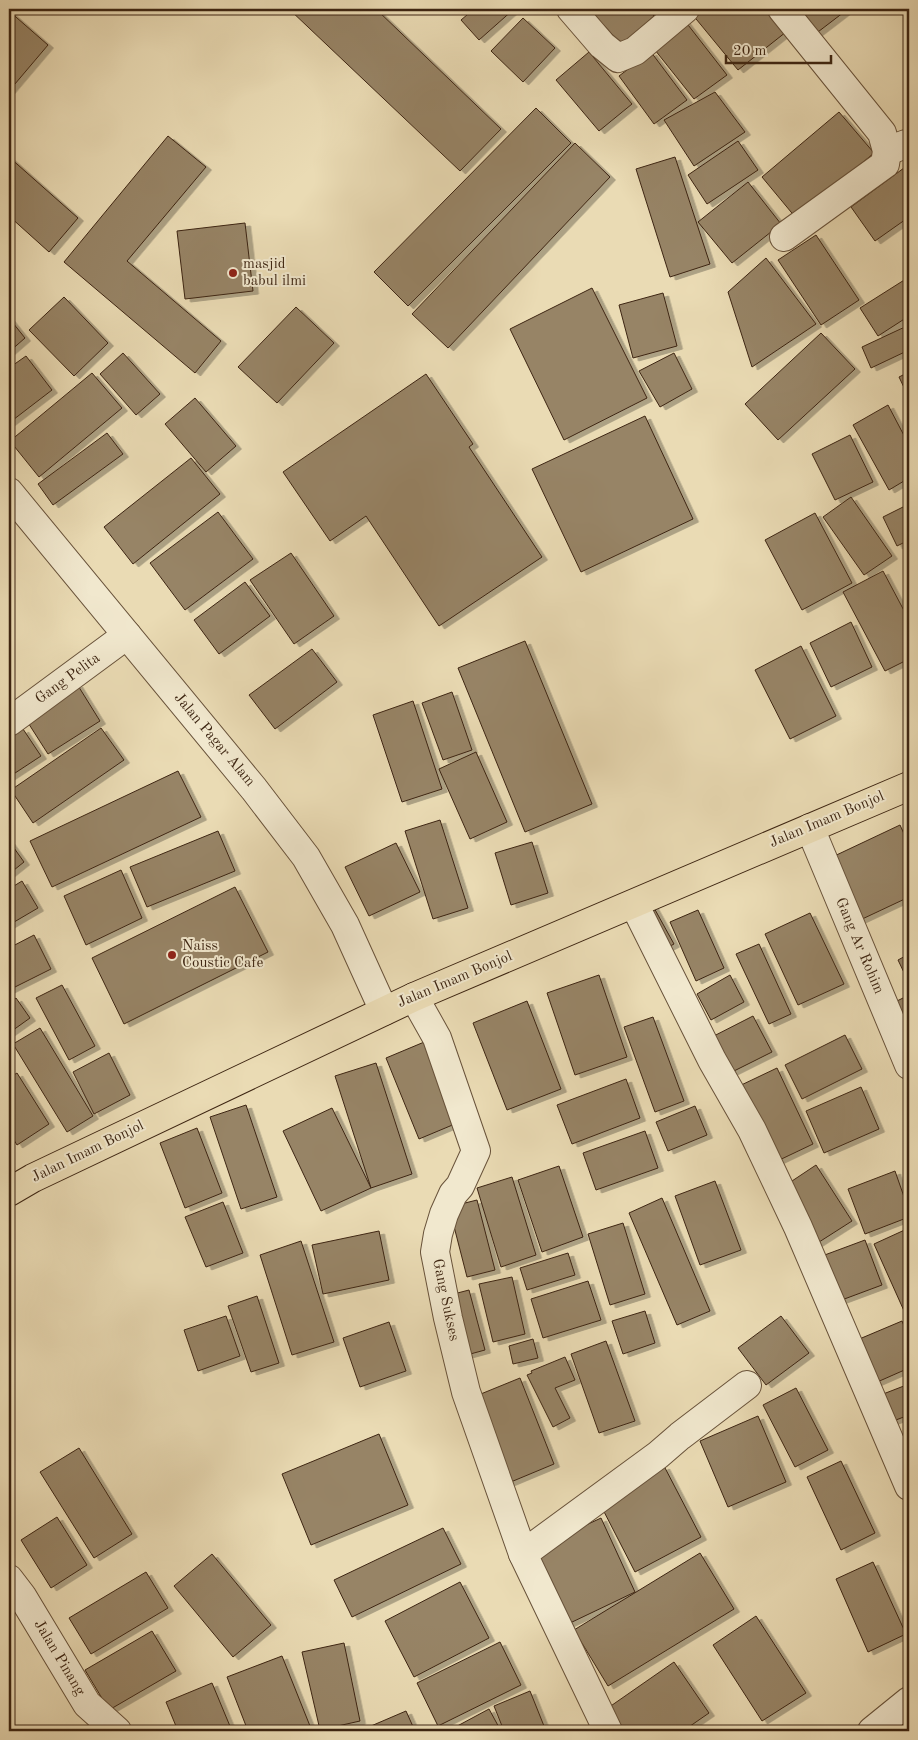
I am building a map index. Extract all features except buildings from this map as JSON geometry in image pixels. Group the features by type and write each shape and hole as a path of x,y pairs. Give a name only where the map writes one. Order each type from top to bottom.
{"highway":[{"name":"Jalan Imam Bonjol","path":"9,1192 33,1178 414,997 909,786"}],"street":[{"path":"571,9 602,45 618,58 634,51 685,9"},
{"path":"782,9 882,134 898,148 884,164 784,237"},
{"name":"Jalan Pagar Alam","path":"9,492 254,789 306,857 345,925 384,1011"},
{"name":"Gang Pelita","path":"9,722 127,635"},
{"name":"Gang Ar Rohim","path":"810,828 909,1065"},
{"path":"634,904 712,1060 752,1130 902,1447 909,1486"},
{"name":"Gang Sukses","path":"414,997 437,1038 476,1151 467,1173 453,1194 444,1214 435,1252 448,1318 466,1392 523,1554 608,1731"},
{"path":"523,1554 658,1455 747,1385"},
{"name":"Jalan Pinang","path":"9,1579 22,1596 87,1704 116,1731"},
{"path":"872,1731 909,1701"}],"place":[{"name":"masjid babul ilmi","path":"233,273"},
{"name":"Naiss Coustic Cafe","path":"172,955"}]}
